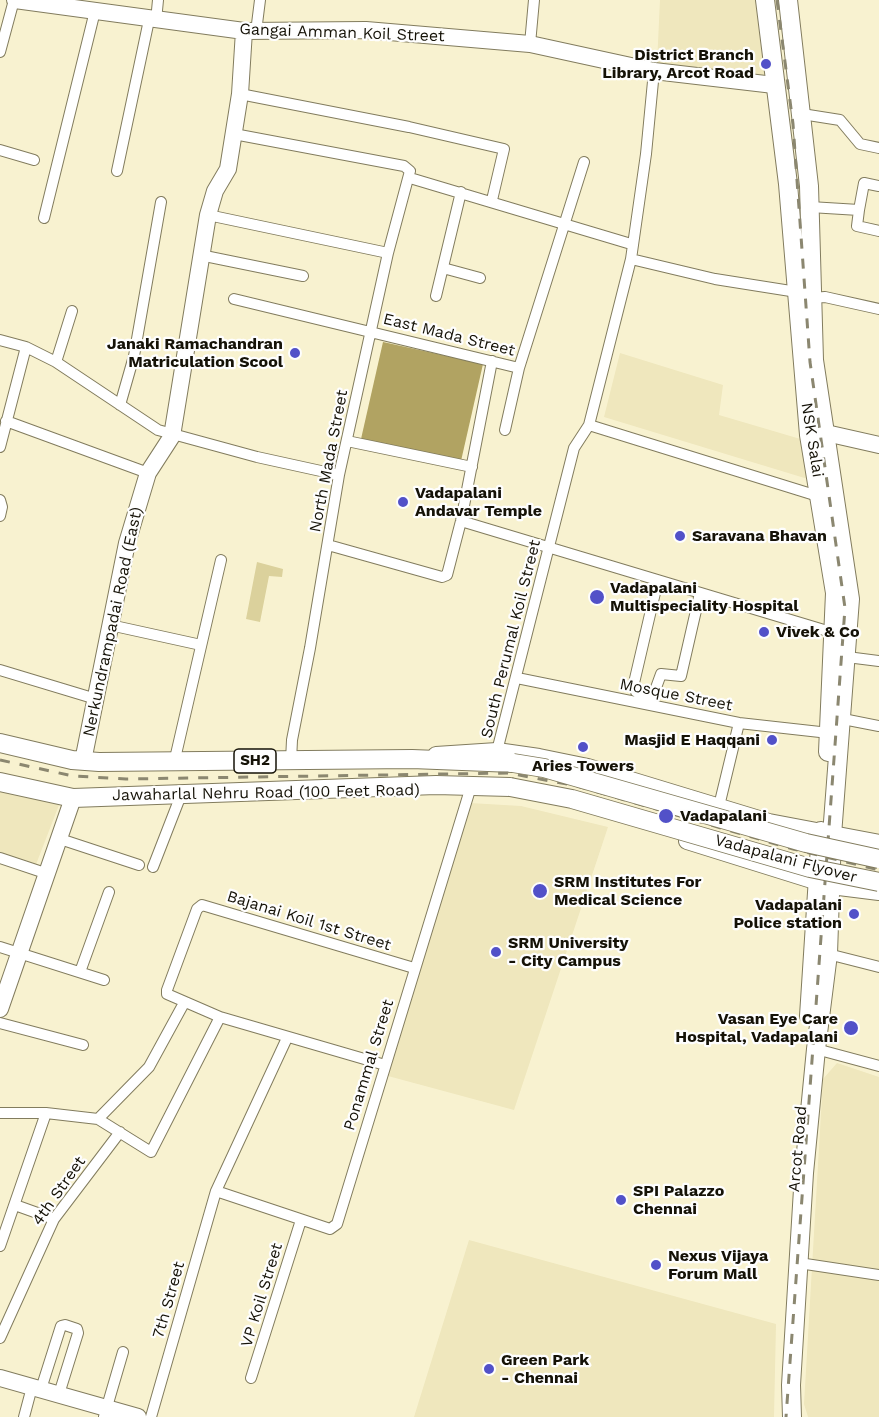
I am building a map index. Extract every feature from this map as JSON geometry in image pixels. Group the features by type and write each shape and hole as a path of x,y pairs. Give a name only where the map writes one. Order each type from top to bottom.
{"main road":[{"name":"NSK Salai","path":"765,0 774,85 805,295 818,434 821,497 835,593 827,833"},
{"path":"788,0 796,86 802,114 810,207 805,295"},
{"path":"782,138 804,138"},
{"path":"818,434 850,599 843,719 827,833 824,884"},
{"name":"Jawaharlal Nehru Road (100 Feet Road)","path":"0,743 83,761 174,763 412,759"},
{"name":"Vadapalani Flyover","path":"412,759 432,762 482,760 544,768 806,843 879,859"},
{"name":"Jawaharlal Nehru Road (100 Feet Road)","path":"0,782 73,798 411,788"},
{"name":"Vadapalani Flyover","path":"411,788 436,785 510,787 572,799 810,868 879,882"},
{"name":"Arcot Road","path":"808,1092 828,954 824,884"},
{"name":"Arcot Road","path":"779,1417 824,884"},
{"name":"Arcot Road","path":"792,1417 791,1385 799,1263 799,1195"}],"street":[{"name":"Gangai Amman Koil Street","path":"14,0 50,3 152,20 250,32 378,31 530,44 654,71 774,85"},
{"path":"0,52 14,0"},
{"path":"117,171 158,0"},
{"path":"250,32 260,0"},
{"path":"530,44 534,0"},
{"path":"44,218 95,11"},
{"name":"Nerkundrampadai Road (East)","path":"83,761 127,543 148,474 172,436 200,255 215,191 228,169 250,32"},
{"name":"South Perumal Koil Street","path":"497,751 518,678 574,448 589,425 631,259 631,244 646,154 654,71"},
{"path":"240,94 409,127 504,149 492,200"},
{"path":"802,114 840,120 860,144 879,148"},
{"path":"234,134 404,166 410,174 461,192 492,200 566,226 631,244"},
{"path":"0,150 34,160"},
{"path":"505,430 519,368 566,226 584,162"},
{"name":"North Mada Street","path":"291,761 292,740 339,475 388,253 410,174"},
{"path":"879,186 864,183 856,226 879,231"},
{"path":"436,296 461,192"},
{"path":"120,405 134,356 161,202"},
{"path":"810,207 859,210"},
{"path":"208,215 388,253"},
{"path":"200,255 303,276"},
{"path":"631,259 715,279 825,297 879,309"},
{"path":"443,268 480,278"},
{"name":"East Mada Street","path":"234,299 519,368"},
{"path":"56,362 72,311"},
{"path":"0,339 26,347 56,362 158,430 172,436 339,475"},
{"path":"0,447 26,347"},
{"path":"328,545 441,577 447,575 461,521 492,362"},
{"path":"6,421 148,474"},
{"path":"589,425 821,497"},
{"path":"818,434 879,445"},
{"path":"347,441 472,467"},
{"path":"0,500 2,507 0,516"},
{"path":"461,521 834,633"},
{"path":"174,763 221,560"},
{"path":"658,580 634,683 636,692 653,696 661,674 681,676 700,593"},
{"path":"110,625 201,645"},
{"path":"847,657 879,661"},
{"path":"0,670 96,699"},
{"name":"Mosque Street","path":"518,678 739,723 830,733"},
{"path":"843,719 879,726"},
{"path":"719,806 739,723"},
{"name":"Jawaharlal Nehru Road (100 Feet Road)","path":"412,759 457,752 497,751 588,767 771,822 879,843"},
{"name":"Jawaharlal Nehru Road (100 Feet Road)","path":"411,788 469,793 509,793 586,809 824,884 879,892"},
{"name":"Ponammal Street","path":"216,1191 330,1229 337,1224 469,793"},
{"path":"153,867 181,795"},
{"path":"2,999 73,798"},
{"path":"759,864 771,822"},
{"path":"57,838 139,865"},
{"path":"0,858 45,873"},
{"path":"80,972 109,892"},
{"name":"Bajanai Koil 1st Street","path":"184,1003 167,994 197,909 202,905 414,968"},
{"path":"0,947 104,980"},
{"path":"828,954 879,967"},
{"path":"98,1119 149,1067 184,1003 287,1038 385,1065"},
{"path":"0,1114 46,1113 98,1119 151,1152 220,1017"},
{"path":"0,1023 83,1044"},
{"name":"7th Street","path":"151,1417 216,1191 287,1038"},
{"path":"816,1049 879,1066"},
{"path":"0,1245 46,1113"},
{"name":"4th Street","path":"0,1338 54,1219 120,1132"},
{"path":"15,1205 54,1219"},
{"name":"VP Koil Street","path":"252,1378 301,1220"},
{"path":"799,1263 879,1275"},
{"path":"24,1417 61,1326 65,1325 77,1329 78,1333 59,1394"},
{"path":"106,1412 123,1352"},
{"path":"0,1378 59,1394 106,1412 138,1417"}],"shaded area":[{"path":"660,0 755,0 765,79 657,64"},
{"path":"383,342 483,364 461,461 361,439"},
{"path":"620,353 723,385 719,415 814,443 821,483 604,417"},
{"path":"257,562 283,569 282,577 269,576 260,622 246,619"},
{"path":"0,791 59,805 35,867 0,857"},
{"name":"SRM University - City Campus","path":"470,803 521,806 608,827 514,1110 388,1076"},
{"path":"837,1063 879,1077 879,1417 808,1417 804,1404 823,1079"},
{"path":"469,1240 776,1324 774,1417 414,1417"}],"railway":[{"path":"777,0 793,124 810,362 845,608 786,1417"},
{"path":"0,760 73,776 126,779 508,773 577,786 793,849 879,870"}],"place":[{"name":"District Branch Library, Arcot Road","path":"766,64"},
{"name":"Janaki Ramachandran Matriculation Scool","path":"295,353"},
{"name":"Vadapalani Andavar Temple","path":"403,502"},
{"name":"Saravana Bhavan","path":"680,536"},
{"name":"Vadapalani Multispeciality Hospital","path":"597,597"},
{"name":"Vivek & Co","path":"764,632"},
{"name":"Masjid E Haqqani","path":"772,740"},
{"name":"Aries Towers","path":"583,747"},
{"name":"Vadapalani","path":"666,816"},
{"name":"SRM Institutes For Medical Science","path":"540,891"},
{"name":"Vadapalani Police station","path":"854,914"},
{"name":"SRM University - City Campus","path":"496,952"},
{"name":"Vasan Eye Care Hospital, Vadapalani","path":"851,1028"},
{"name":"SPI Palazzo Chennai","path":"621,1200"},
{"name":"Nexus Vijaya Forum Mall","path":"656,1265"},
{"name":"Green Park - Chennai","path":"489,1369"}]}
